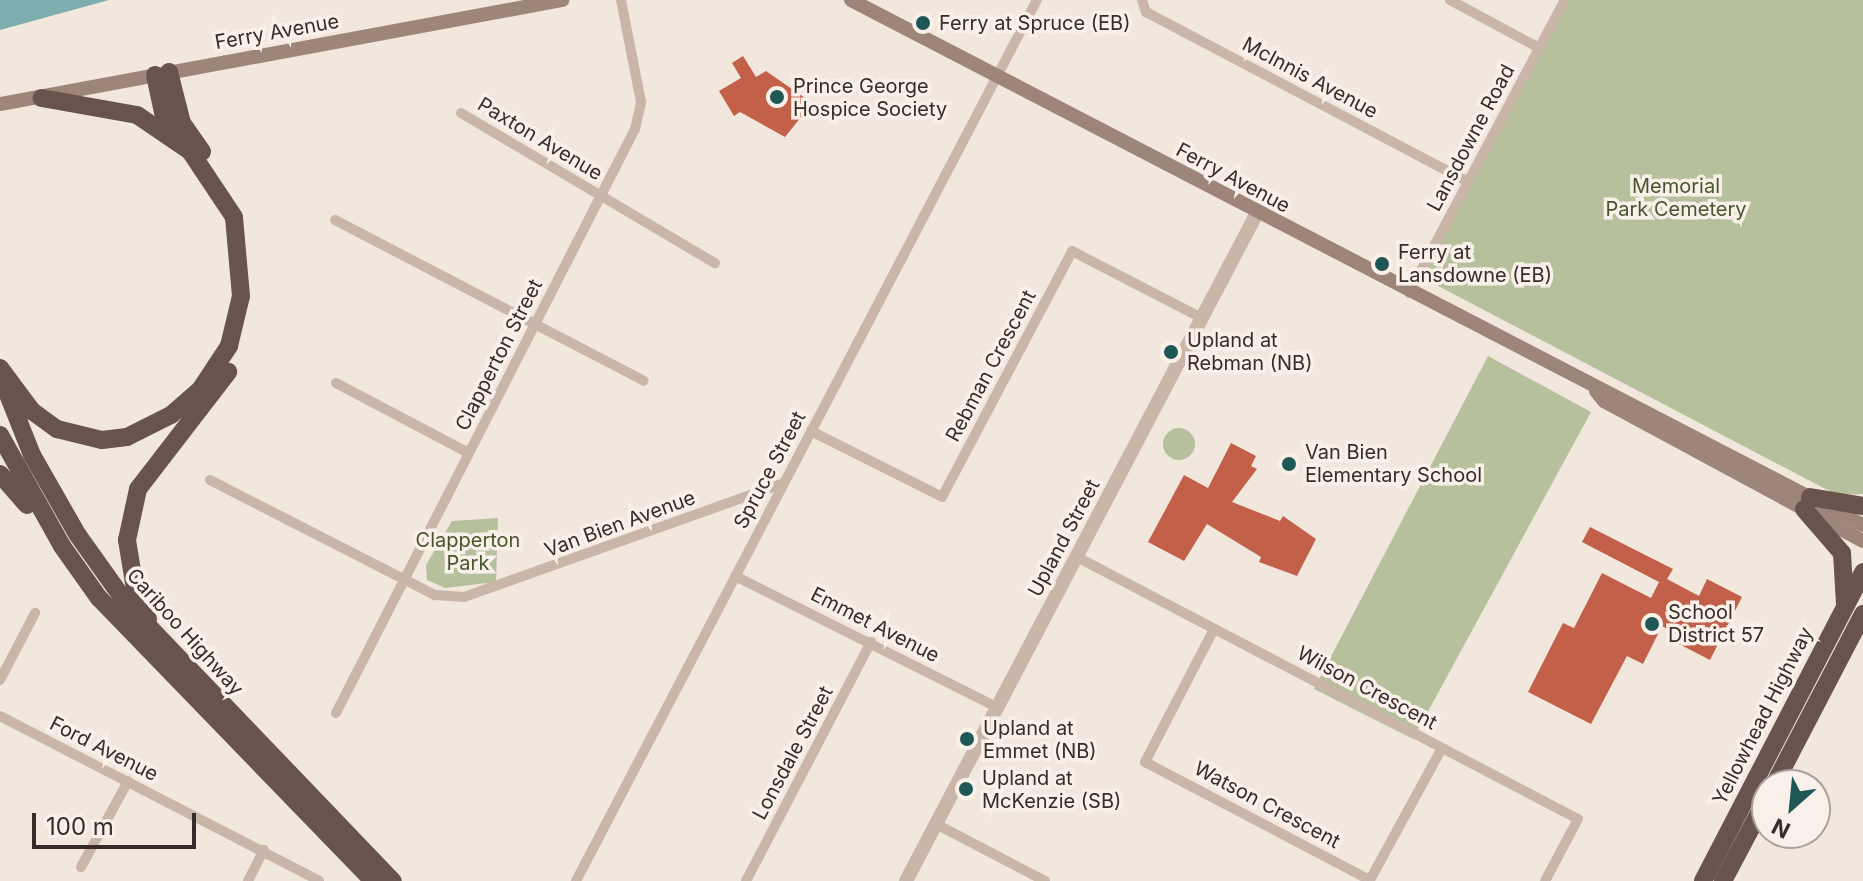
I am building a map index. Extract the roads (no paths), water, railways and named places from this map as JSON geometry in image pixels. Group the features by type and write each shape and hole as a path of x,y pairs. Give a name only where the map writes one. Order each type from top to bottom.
{"highway":[{"path":"162,74 167,131"},
{"path":"162,74 182,123 242,216 253,273 238,353 207,402 149,468 132,513 127,540 135,589 164,645"},
{"path":"0,370 45,422 69,435 102,440 127,437 171,415 219,366 241,296 239,240 224,195 167,131 105,105 42,98"},
{"name":"Cariboo Highway","path":"0,370 32,455 77,534 164,645 393,881"},
{"name":"Cariboo Highway","path":"0,435 62,546 142,647 373,881"},
{"path":"0,474 62,546"},
{"path":"1807,503 1863,506"},
{"path":"1807,503 1842,553 1845,606"},
{"name":"Yellowhead Highway","path":"1703,881 1863,572"},
{"name":"Yellowhead Highway","path":"1782,769 1861,620"},
{"name":"Yellowhead Highway","path":"1723,881 1751,828"}],"main road":[{"name":"Ferry Avenue","path":"0,104 562,0"},
{"name":"Ferry Avenue","path":"851,0 1807,503 1863,541"},
{"name":"Ferry Avenue","path":"1807,503 1863,525"}],"street":[{"name":"Clapperton Street","path":"336,713 635,129 641,102 621,0"},
{"name":"Spruce Street","path":"576,881 1037,0"},
{"name":"McInnis Avenue","path":"1142,0 1146,12 1468,182"},
{"path":"1450,0 1539,48"},
{"name":"Lansdowne Road","path":"1409,293 1565,0"},
{"name":"Paxton Avenue","path":"461,113 715,263"},
{"name":"Upland Street","path":"906,881 1257,213"},
{"path":"335,220 644,381"},
{"name":"Rebman Crescent","path":"811,431 942,497 1072,251 1202,318"},
{"path":"336,383 469,453"},
{"name":"Van Bien Avenue","path":"210,480 435,595 492,591 782,484"},
{"name":"Wilson Crescent","path":"1077,557 1578,819 1545,881"},
{"name":"Emmet Avenue","path":"735,576 997,707"},
{"path":"0,680 35,613"},
{"name":"Watson Crescent","path":"1214,629 1145,762 1342,866 1370,880 1442,748"},
{"name":"Lonsdale Street","path":"746,881 871,642"},
{"name":"Ford Avenue","path":"0,716 319,881"},
{"path":"81,867 128,781"},
{"path":"936,824 1045,881"},
{"path":"248,881 264,850"}],"water":[{"path":"0,0 109,0 0,30"}],"place":[{"name":"Ferry at Spruce (EB)","path":"923,23"},
{"name":"Prince George Hospice Society","path":"777,97"},
{"name":"Ferry at Lansdowne (EB)","path":"1382,264"},
{"name":"Upland at Rebman (NB)","path":"1171,352"},
{"name":"Van Bien Elementary School","path":"1289,464"},
{"name":"School District 57","path":"1652,624"},
{"name":"Upland at Emmet (NB)","path":"967,739"},
{"name":"Upland at McKenzie (SB)","path":"966,789"}],"park label":[{"name":"Memorial Park Cemetery","path":"1676,198"},
{"name":"Clapperton Park","path":"468,552"}]}
